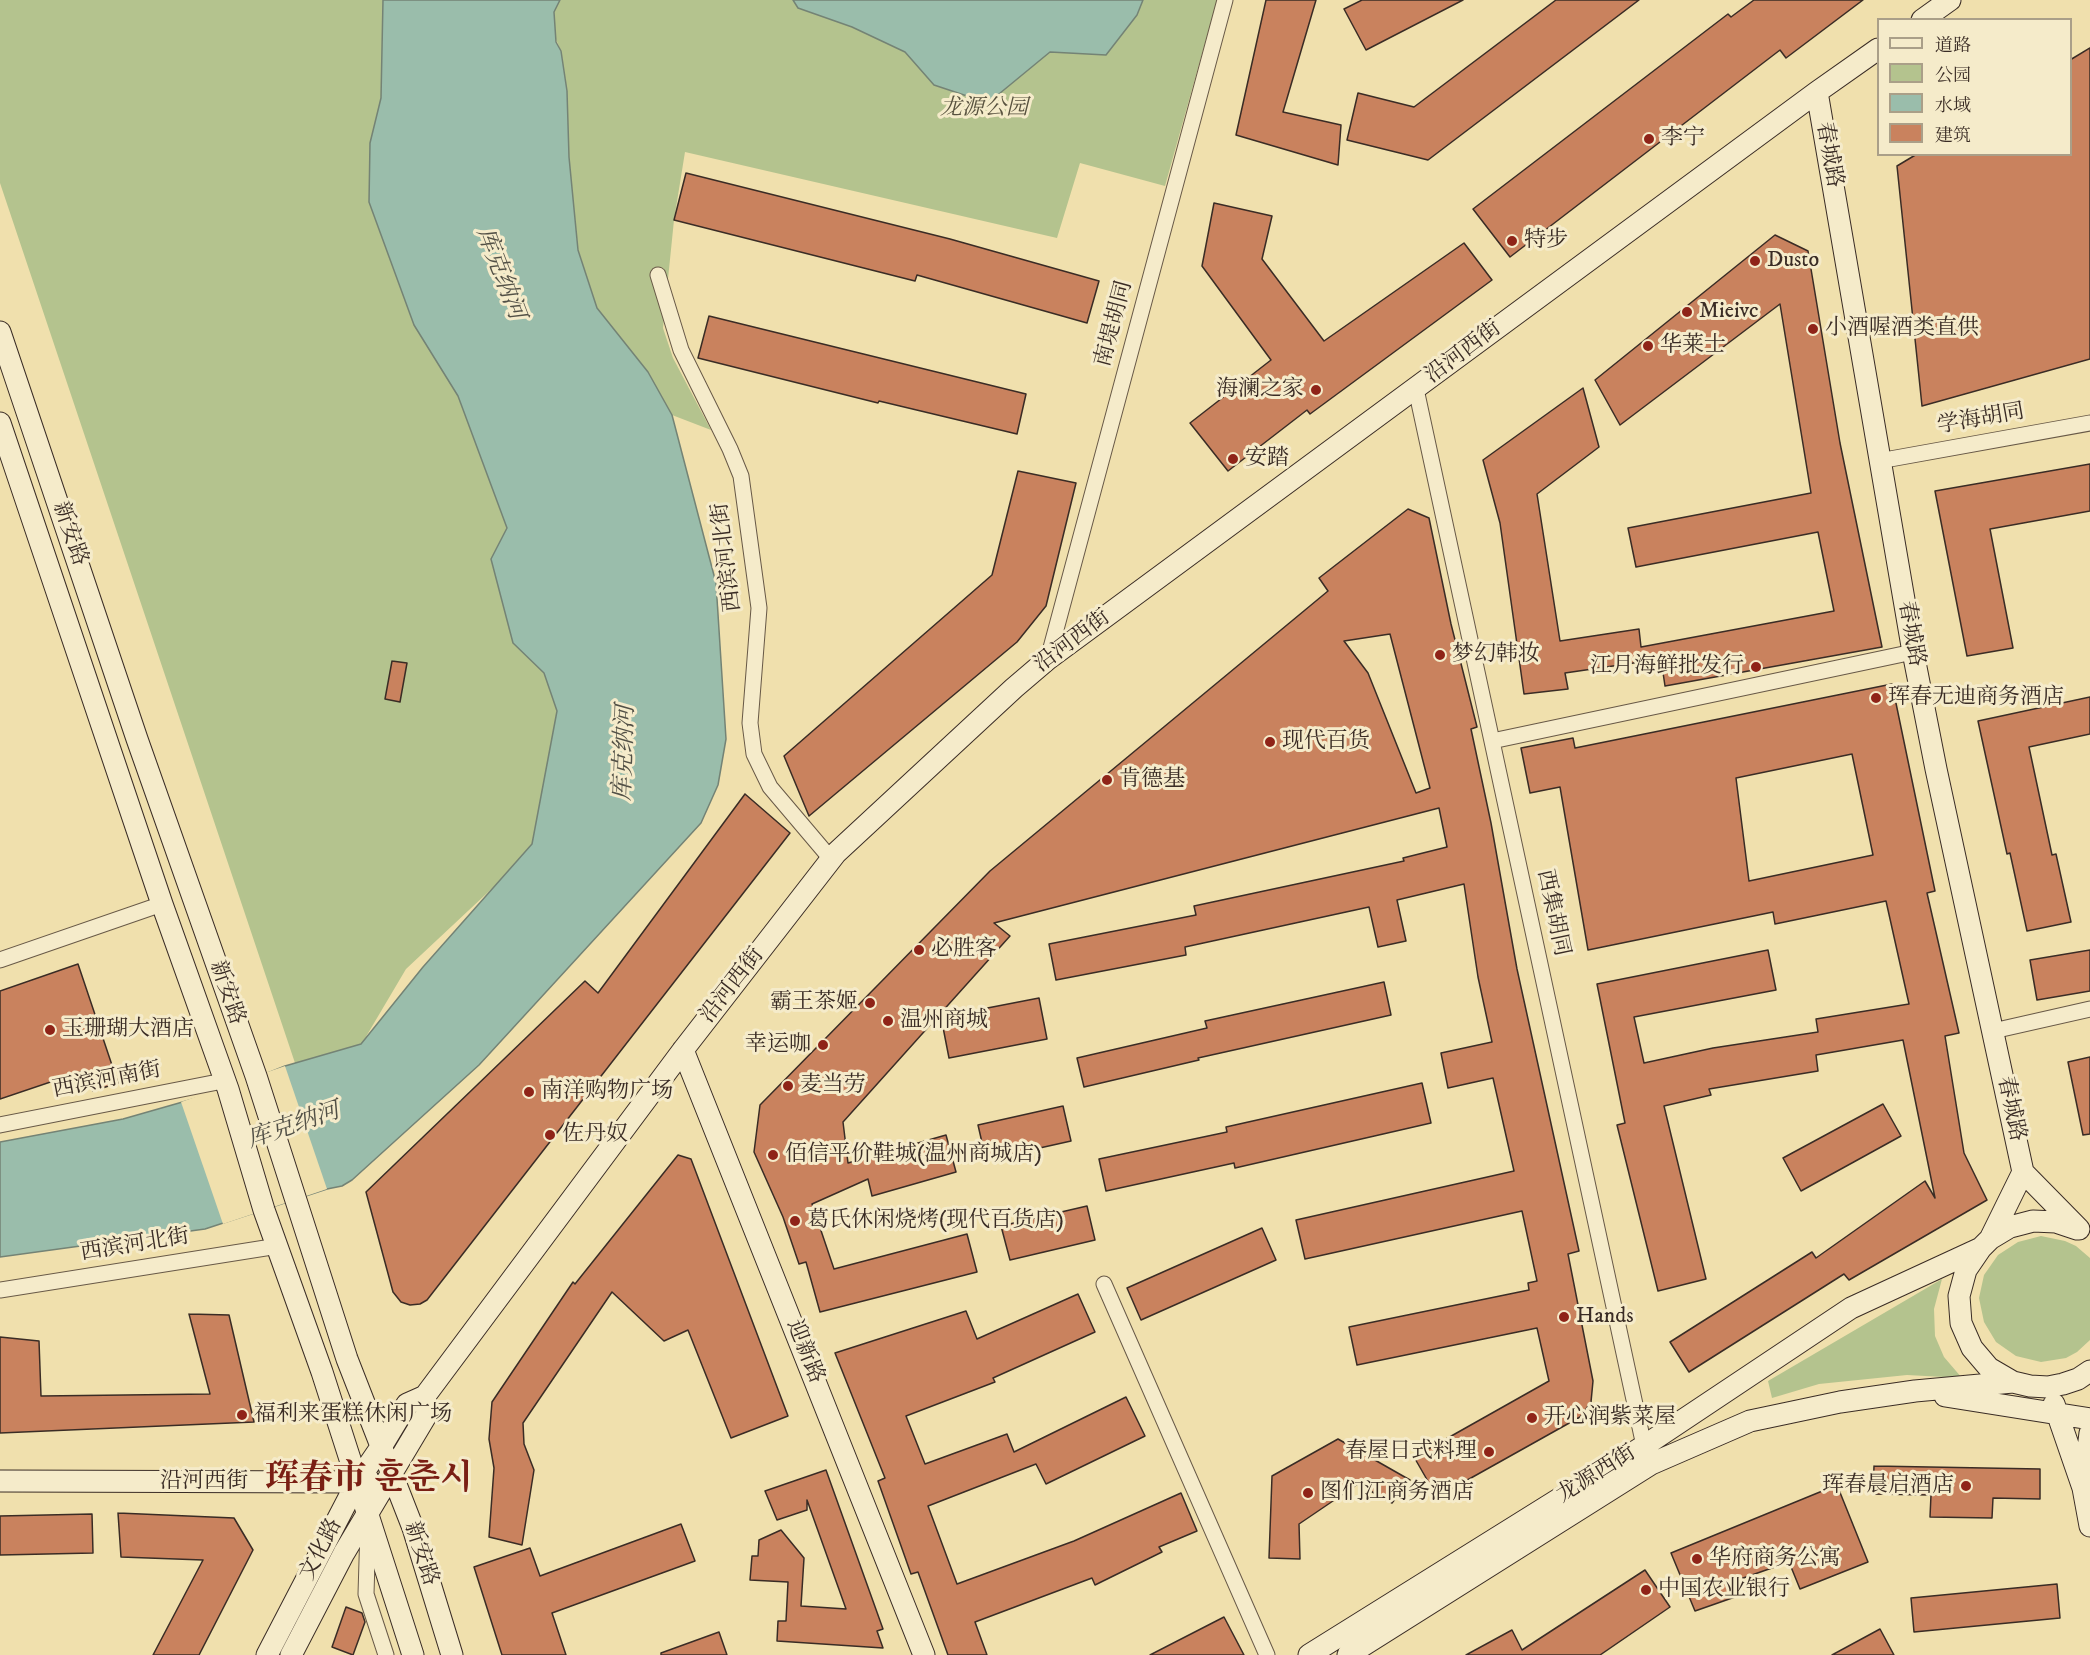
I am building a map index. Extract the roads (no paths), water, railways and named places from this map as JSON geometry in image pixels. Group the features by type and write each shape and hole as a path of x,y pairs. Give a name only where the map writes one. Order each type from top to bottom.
{"main road":[{"path":"1925,18 1950,0"},
{"name":"沿河西街","path":"381,1447 407,1404 425,1396 683,1050 831,859 1005,695 1048,659 1877,50"},
{"name":"春城路","path":"1817,92 1913,652 2023,1172 2084,1233"},
{"name":"新安路","path":"0,332 137,740 256,1076 347,1359 413,1528 452,1655"},
{"name":"新安路","path":"0,423 225,1085 264,1210 322,1372 412,1655"},
{"name":"迎新路","path":"683,1050 924,1655"},
{"name":"春城路","path":"2013,1382 1989,1368 1972,1348 1961,1323 1959,1296 1966,1270 1986,1243 2023,1172"},
{"name":"龙源西街","path":"1309,1655 1644,1446 1851,1308 1986,1243 2010,1227 2033,1221 2056,1222 2084,1233"},
{"path":"2013,1382 2048,1387 2086,1379"},
{"name":"龙源西街","path":"1348,1655 1651,1464 1750,1421 1840,1402 1915,1391 2013,1382"},
{"path":"2048,1387 2083,1488 2090,1526"},
{"path":"1915,1391 2090,1419"},
{"name":"沿河西街","path":"0,1482 357,1482 392,1474 427,1414 425,1396"},
{"path":"2083,1488 2090,1433"},
{"name":"文化路","path":"267,1655 357,1482 381,1447"},
{"name":"文化路","path":"291,1655 344,1553 392,1474"}],"street":[{"name":"南堤胡同","path":"1048,659 1225,0"},
{"name":"西滨河北街","path":"658,275 681,350 741,476 759,608 750,723 754,754 770,787 831,859"},
{"name":"西集胡同","path":"1416,389 1644,1446"},
{"name":"学海胡同","path":"1879,461 2090,423"},
{"path":"1492,741 1913,652"},
{"path":"0,960 162,904"},
{"path":"1994,1031 2090,1009"},
{"name":"西滨河南街","path":"0,1125 225,1085"},
{"name":"西滨河北街","path":"0,1290 278,1246"},
{"path":"1104,1284 1267,1655"},
{"path":"368,1516 366,1594 386,1655"}],"water":[{"name":"库克纳河","path":"383,0 560,0 554,12 556,42 561,51 567,91 569,157 578,250 597,308 648,372 672,415 716,583 726,739 718,785 701,823 479,1065 352,1180 342,1186 205,1229 0,1257 0,1142 123,1119 228,1089 285,1066 361,1044 423,967 532,844 557,711 544,673 513,643 491,559 507,528 458,396 414,325 369,202 370,143 381,98"},
{"path":"793,0 1143,0 1137,15 1106,55 1050,52 988,103 934,85 905,52 852,27 798,8"}],"place":[{"name":"李宁","path":"1649,139"},
{"name":"特步","path":"1512,241"},
{"name":"Dusto","path":"1755,261"},
{"name":"Mieivc","path":"1687,312"},
{"name":"小酒喔酒类直供","path":"1813,329"},
{"name":"华莱士","path":"1648,346"},
{"name":"海澜之家","path":"1316,390"},
{"name":"安踏","path":"1233,459"},
{"name":"梦幻韩妆","path":"1440,655"},
{"name":"江月海鲜批发行","path":"1756,667"},
{"name":"珲春无迪商务酒店","path":"1876,698"},
{"name":"现代百货","path":"1270,742"},
{"name":"肯德基","path":"1107,780"},
{"name":"必胜客","path":"919,950"},
{"name":"霸王茶姬","path":"870,1003"},
{"name":"温州商城","path":"888,1021"},
{"name":"玉珊瑚大酒店","path":"50,1030"},
{"name":"幸运咖","path":"823,1045"},
{"name":"麦当劳","path":"788,1086"},
{"name":"南洋购物广场","path":"529,1092"},
{"name":"佐丹奴","path":"550,1135"},
{"name":"佰信平价鞋城(温州商城店)","path":"773,1155"},
{"name":"葛氏休闲烧烤(现代百货店)","path":"795,1221"},
{"name":"Hands","path":"1564,1317"},
{"name":"福利来蛋糕休闲广场","path":"242,1415"},
{"name":"开心润紫菜屋","path":"1532,1418"},
{"name":"春屋日式料理","path":"1489,1452"},
{"name":"珲春晨启酒店","path":"1966,1486"},
{"name":"图们江商务酒店","path":"1308,1493"},
{"name":"华府商务公寓","path":"1697,1559"},
{"name":"中国农业银行","path":"1646,1590"}],"district":[{"name":"珲春市 훈춘시","path":"369,1481"}],"park label":[{"name":"龙源公园","path":"984,109"}]}
